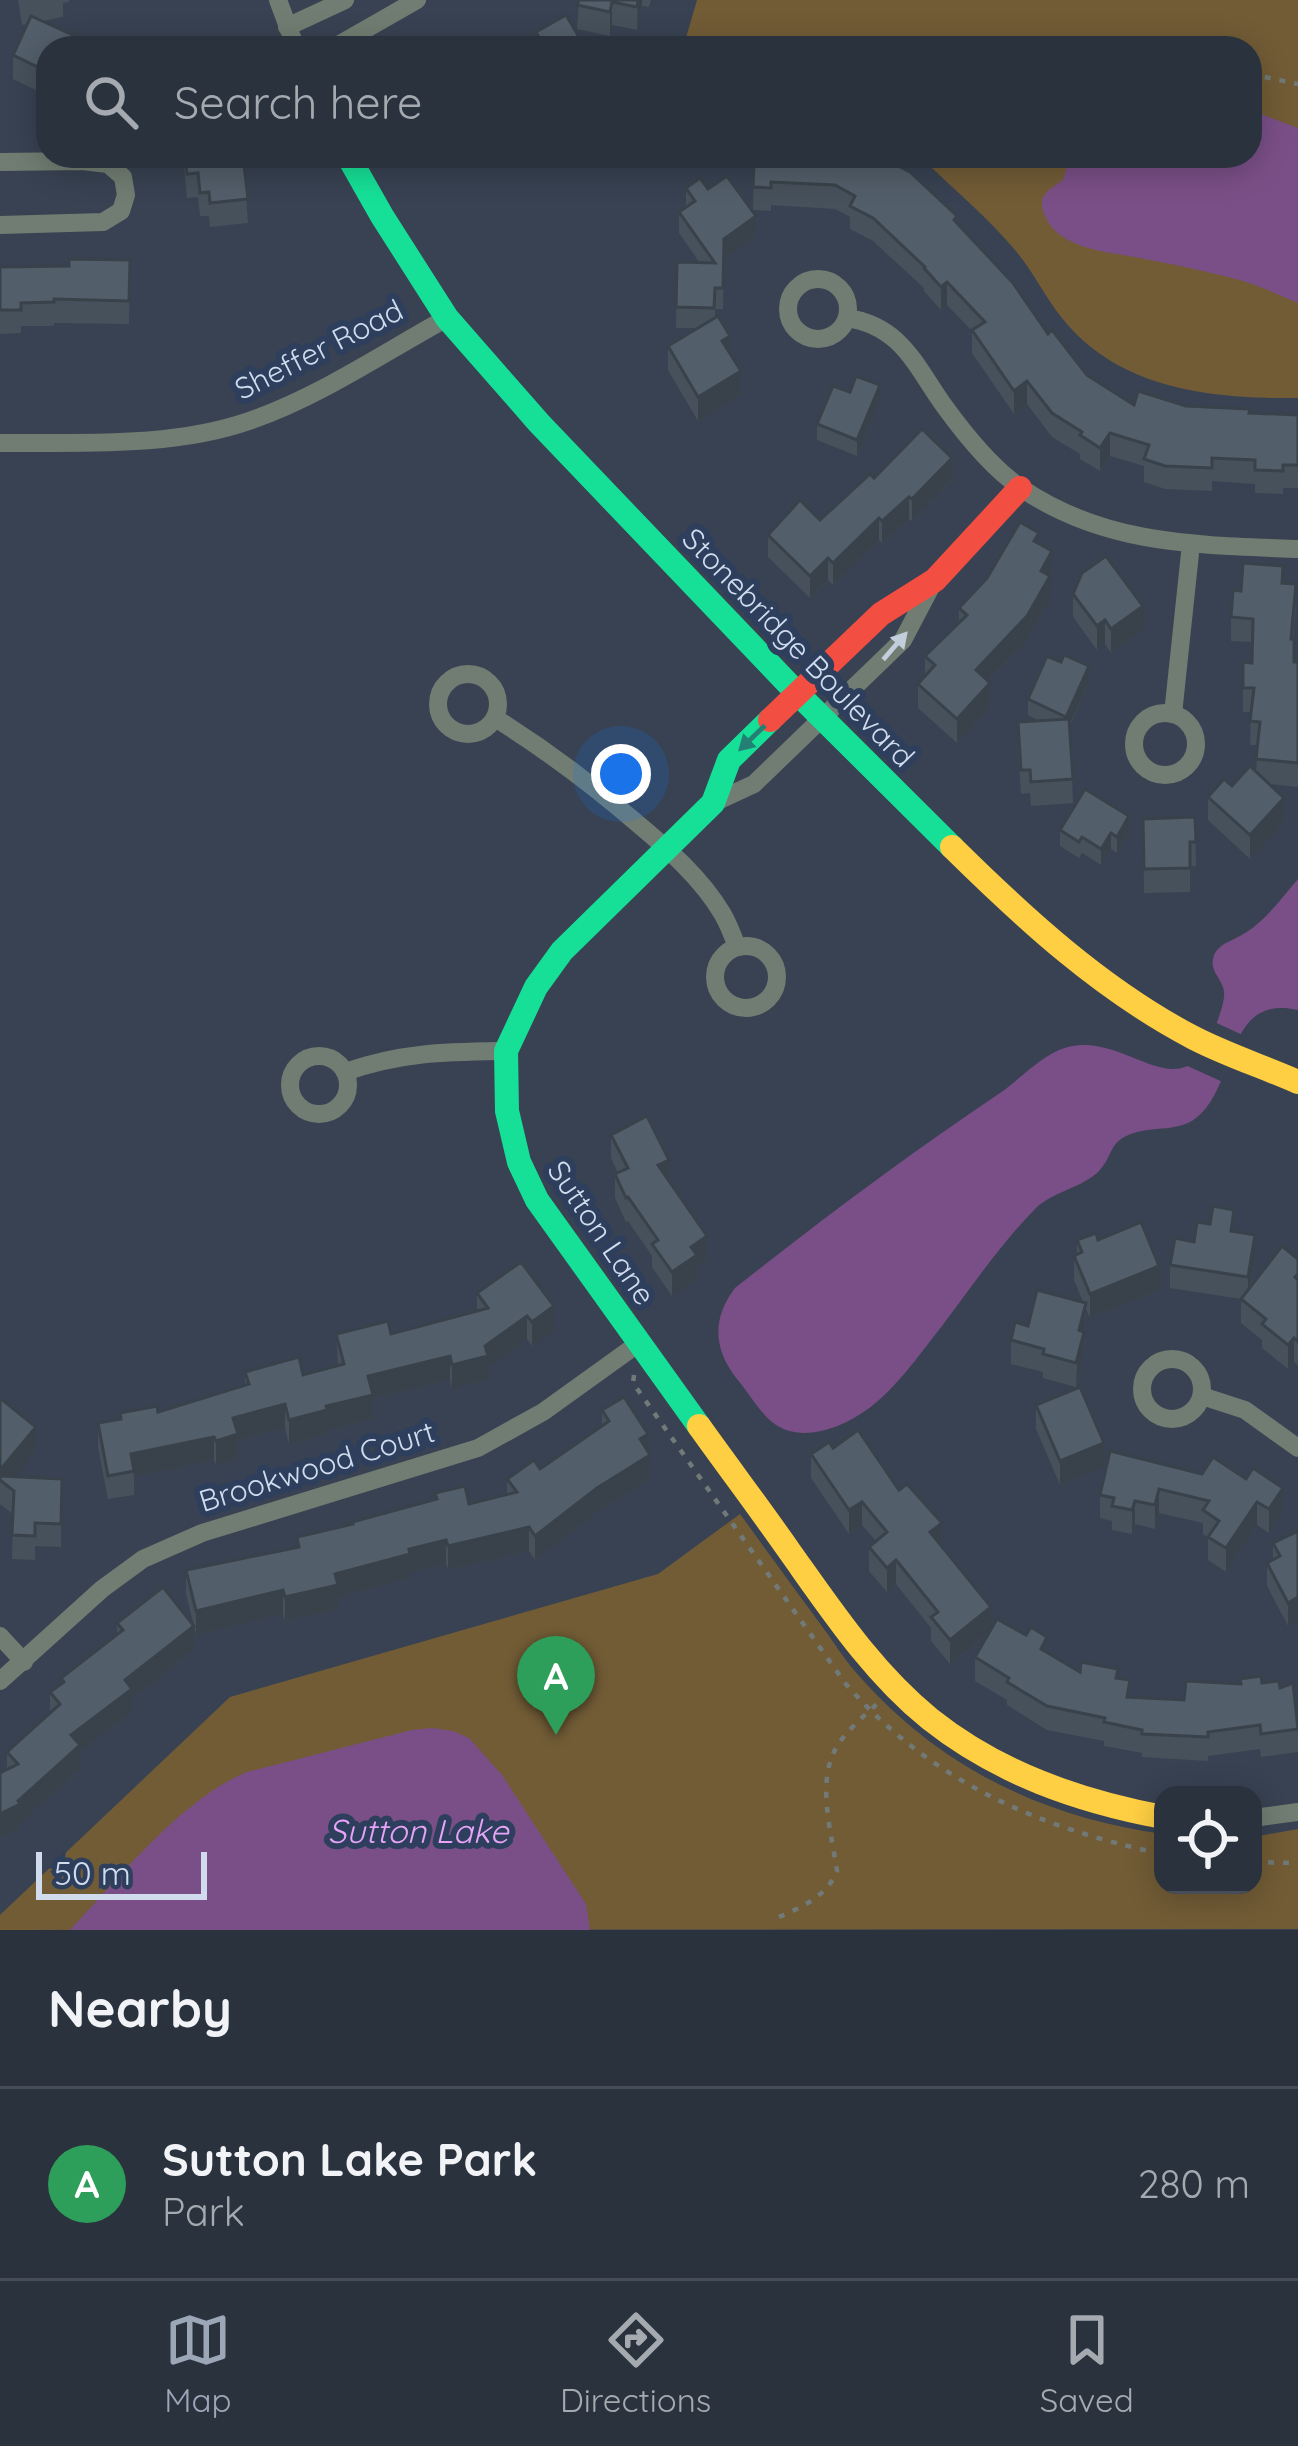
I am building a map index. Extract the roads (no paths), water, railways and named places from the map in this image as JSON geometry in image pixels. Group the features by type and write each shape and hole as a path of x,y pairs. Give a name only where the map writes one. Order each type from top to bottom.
{"street":[{"path":"278,0 291,36"},
{"path":"287,27 345,0"},
{"path":"354,36 417,0"},
{"path":"0,162 36,162"},
{"path":"0,225 103,222 121,211 127,195 123,177 113,168"},
{"name":"Stonebridge Boulevard","path":"355,168 447,318 538,423 797,693 1006,900 1114,988 1195,1038 1298,1082"},
{"name":"Sheffer Road","path":"0,443 133,440 208,432 245,422 287,406 447,318"},
{"path":"847,318 883,329 898,340 984,454 1020,488 1069,514 1145,539 1298,549"},
{"name":"Sutton Lane","path":"1020,488 935,580 881,614 729,760 713,803 562,951 536,987 506,1051 509,1124 528,1184 557,1230 836,1616 895,1688 958,1739 1020,1775 1118,1810 1154,1816"},
{"path":"1173,713 1192,544"},
{"path":"713,803 754,784 903,640 935,580"},
{"path":"495,718 561,761 668,850 723,914 737,947"},
{"path":"345,1072 397,1056 506,1051"},
{"name":"Brookwood Court","path":"0,1681 101,1589 143,1559 202,1533 478,1448 543,1412 639,1343"},
{"path":"1202,1396 1245,1410 1298,1448"},
{"path":"0,1636 24,1662"},
{"path":"1262,1817 1298,1812"}],"water":[{"path":"1262,114 1298,128 1298,303 1228,277 1089,248 1062,237 1045,216 1043,198 1063,180 1066,168 1262,168"},
{"path":"1298,879 1298,1010 1274,1008 1257,1015 1244,1028 1219,1085 1196,1118 1126,1136 1092,1177 1036,1208 902,1376 862,1413 810,1433 784,1429 767,1418 729,1368 720,1345 719,1322 735,1288 1059,1050 1099,1046 1169,1069 1197,1059 1224,998 1213,968 1215,954 1256,925"},
{"name":"Sutton Lake","path":"432,1728 469,1738 502,1775 586,1904 590,1930 70,1930 152,1842 222,1784 247,1772"}],"place":[{"name":"Sutton Lake Park","path":"556,1735"}]}
